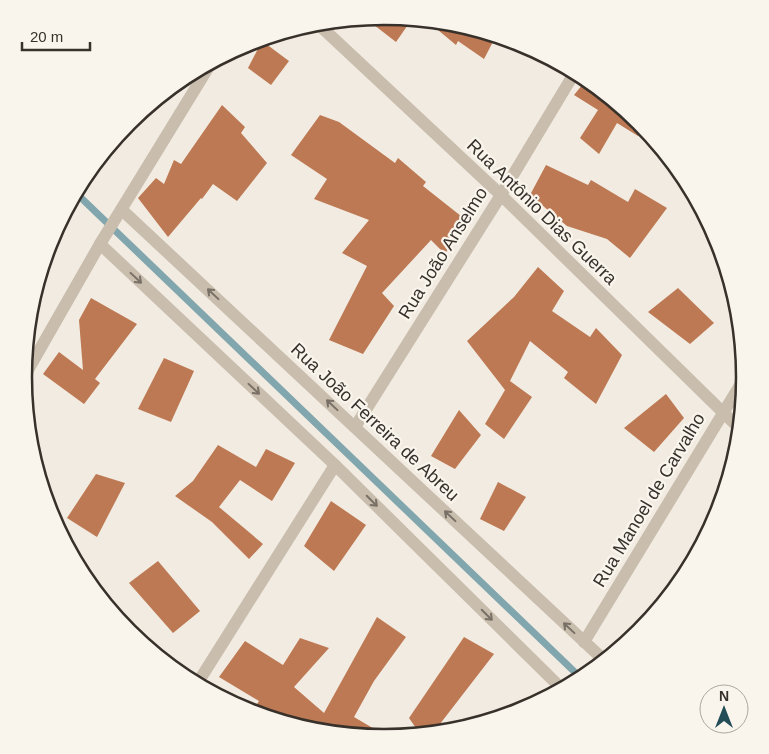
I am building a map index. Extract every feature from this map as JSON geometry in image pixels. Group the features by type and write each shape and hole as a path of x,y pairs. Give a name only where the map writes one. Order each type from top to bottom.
{"street":[{"name":"Rua Antônio Dias Guerra","path":"325,30 500,195 733,422"},
{"path":"33,362 100,244 204,75"},
{"name":"Rua João Anselmo","path":"355,427 571,78"},
{"name":"Rua João Ferreira de Abreu","path":"122,210 599,656"},
{"path":"100,244 335,465 554,685"},
{"name":"Rua Manoel de Carvalho","path":"584,642 736,392"},
{"path":"201,678 335,465"}],"building":[{"path":"375,25 407,26 396,42"},
{"path":"437,29 493,42 484,59 458,41 456,45"},
{"path":"268,45 289,61 271,85 248,68 258,49"},
{"path":"582,85 617,112 639,134 638,136 617,123 599,154 580,138 598,110 574,95"},
{"path":"222,105 245,127 241,133 267,163 237,201 213,184 168,237 138,198 156,178 164,184 174,160 181,164"},
{"path":"320,115 339,122 395,163 398,158 426,182 423,186 466,220 445,254 431,240 382,293 394,306 363,354 329,340 367,266 342,253 369,220 314,199 327,179 291,155"},
{"path":"546,165 588,185 591,180 628,202 635,189 667,208 630,258 607,239 567,226 530,195"},
{"path":"538,267 564,291 552,311 590,337 596,328 622,355 596,404 564,378 568,372 530,341 510,381 532,397 504,439 485,424 505,390 467,341 514,297"},
{"path":"678,288 714,323 690,344 648,312"},
{"path":"91,298 137,324 95,379 100,383 84,404 43,374 59,352 83,370 79,320"},
{"path":"164,358 194,371 171,422 138,409"},
{"path":"666,394 684,418 654,452 624,428"},
{"path":"459,410 481,435 455,469 431,456"},
{"path":"218,445 256,467 266,449 295,463 272,501 240,480 219,507 263,544 249,559 212,522 175,496 193,481"},
{"path":"96,474 125,483 97,537 67,518"},
{"path":"498,482 526,497 504,531 480,519"},
{"path":"331,501 366,525 334,571 304,546"},
{"path":"158,561 200,611 173,633 129,583"},
{"path":"377,617 406,637 374,681 354,717 374,729 316,722 271,710 257,705 259,701 219,677 245,641 283,665 300,638 329,648 294,687 324,713"},
{"path":"464,637 494,654 440,724 415,727 409,718"}],"waterway":[{"path":"82,198 575,673"}]}
